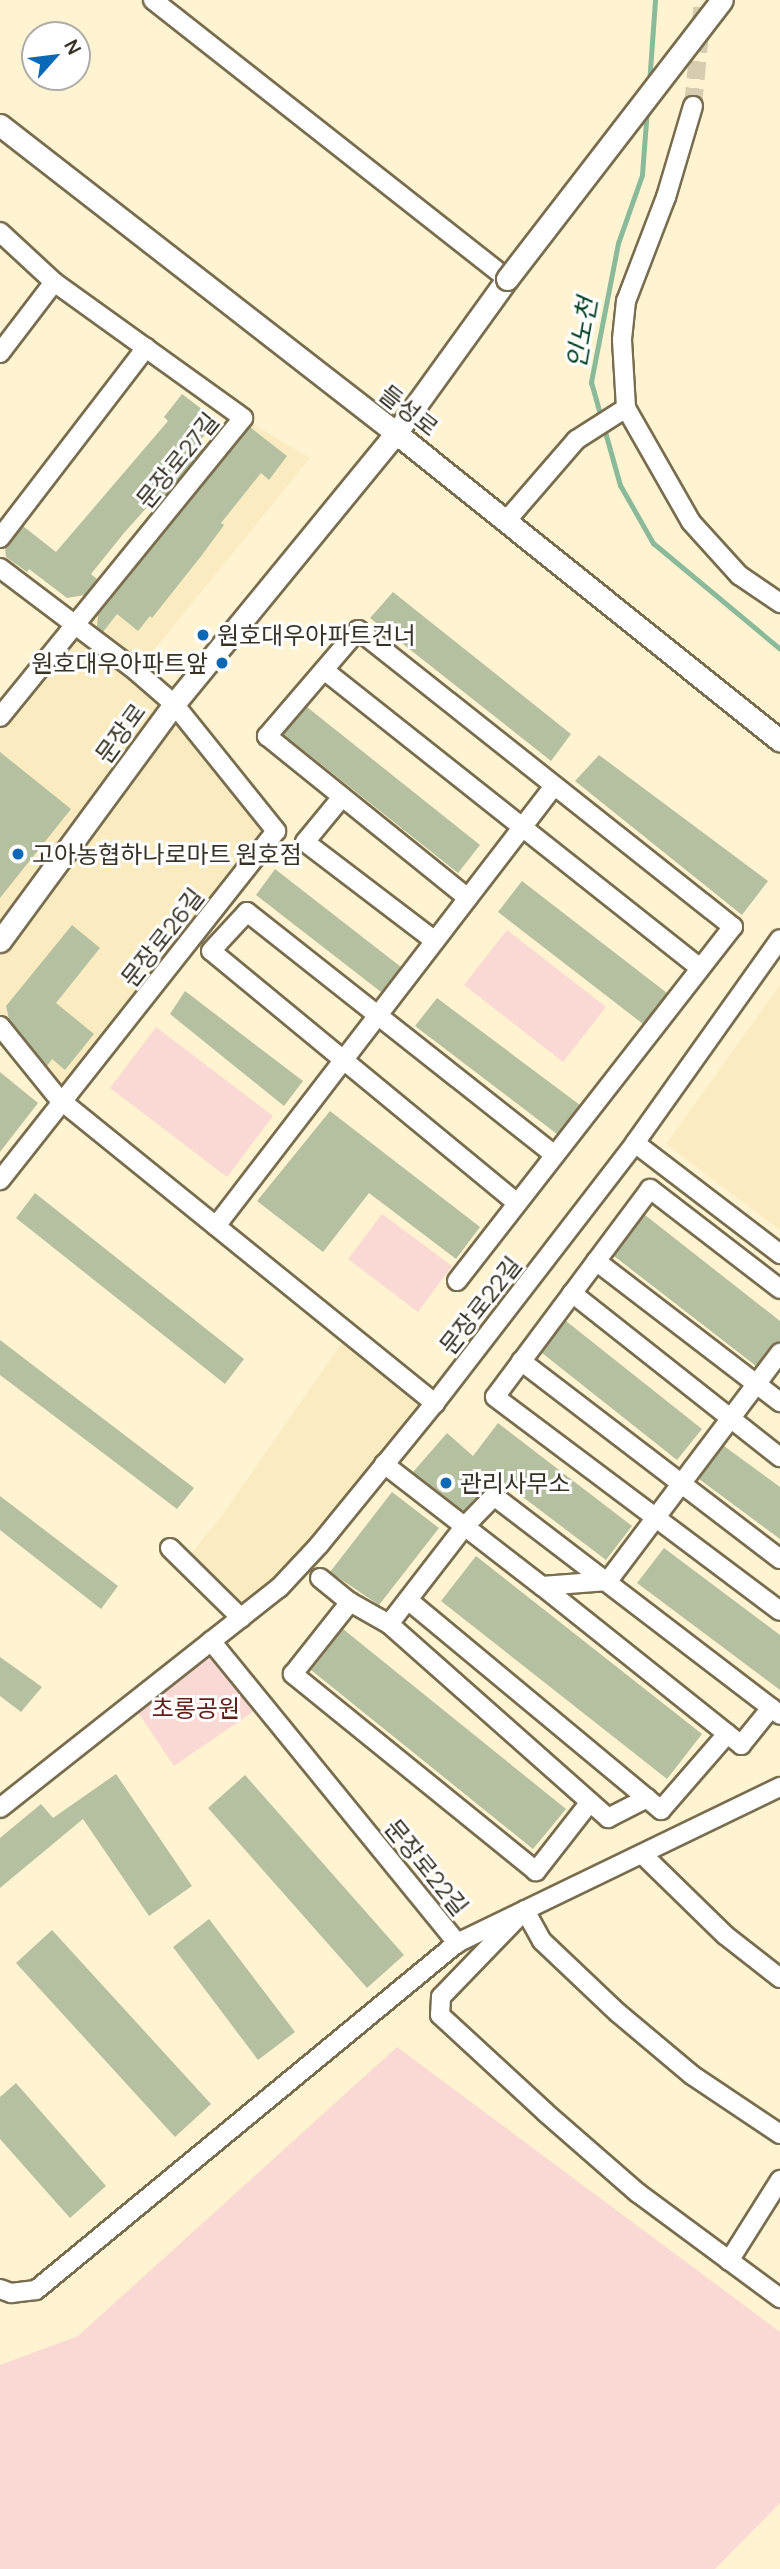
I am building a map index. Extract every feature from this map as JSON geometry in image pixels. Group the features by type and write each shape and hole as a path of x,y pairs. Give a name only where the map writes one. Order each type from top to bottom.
{"street":[{"path":"153,0 507,279"},
{"name":"문장로","path":"0,941 174,705 396,433 507,279 722,0"},
{"path":"693,106 666,197 626,302 620,412 691,522 739,575 780,603"},
{"name":"들성로","path":"0,125 396,433 780,741"},
{"name":"문장로27길","path":"0,232 54,282 243,418 73,625"},
{"path":"0,353 54,282"},
{"path":"0,538 146,348"},
{"path":"506,520 576,440 620,412"},
{"path":"0,568 136,671 174,705"},
{"path":"0,717 73,625"},
{"path":"457,1281 733,927 358,630 267,736 468,898"},
{"path":"324,670 700,968"},
{"name":"문장로26길","path":"62,1101 276,831 174,705"},
{"path":"216,1226 554,786"},
{"path":"342,797 305,842 435,941"},
{"path":"517,1203 211,951 247,912 555,1155"},
{"name":"문장로22길","path":"0,1808 287,1579 435,1403 635,1143 780,939"},
{"path":"0,1026 62,1101 435,1403"},
{"path":"0,1180 62,1101"},
{"path":"635,1143 780,1254"},
{"path":"780,1289 650,1189 495,1397 780,1611"},
{"path":"596,1261 780,1402"},
{"path":"572,1293 780,1457"},
{"path":"542,1586 607,1581 780,1353"},
{"path":"521,1362 780,1559"},
{"path":"384,1464 464,1527 542,1586 741,1745 776,1712 494,1496 464,1527 389,1624"},
{"path":"170,1548 241,1618"},
{"path":"320,1578 350,1602 389,1624 608,1818 647,1798"},
{"path":"408,1600 661,1810 727,1734"},
{"path":"350,1602 293,1674 536,1871 590,1802"},
{"name":"문장로22길","path":"211,1641 457,1943 780,1787"},
{"path":"642,1854 725,1936 780,1978"},
{"path":"780,2134 692,2075 618,2013 542,1941 525,1910 441,1997 440,2015 638,2193 780,2298"},
{"path":"0,2289 11,2293 36,2290 457,1943"},
{"path":"729,2261 780,2180"}],"shaded area":[{"path":"243,418 310,458 137,671 276,831 62,1101 0,1025 0,717"},
{"path":"780,985 780,1230 666,1144"},
{"path":"348,1334 435,1403 319,1545 241,1618 184,1562 223,1514"}],"green space":[{"path":"507,930 606,1007 563,1062 464,985"},
{"path":"156,1027 273,1116 227,1177 110,1088"},
{"path":"382,1214 452,1266 418,1312 348,1259"},
{"name":"초롱공원","path":"210,1651 254,1711 174,1766 137,1711"},
{"path":"397,2047 780,2332 780,2503 715,2569 0,2569 0,2365 78,2336"}],"building":[{"path":"182,394 216,420 197,445 203,450 155,508 150,504 124,533 91,574 97,579 85,595 67,598 29,569 27,572 6,557 5,548 23,526 56,552 168,421 164,417"},
{"path":"250,427 287,456 269,480 261,473 221,523 224,525 202,555 152,618 150,616 138,631 117,614 103,632 97,627 98,615"},
{"path":"393,592 571,734 551,761 370,618"},
{"path":"307,707 480,845 458,873 283,734"},
{"name":"고아농협하나로마트 원호점","path":"0,752 71,809 0,898"},
{"path":"599,755 768,881 742,915 575,781"},
{"path":"275,869 401,967 381,992 256,895"},
{"path":"522,881 667,993 643,1024 498,912"},
{"path":"72,925 100,948 56,1003 94,1034 65,1070 52,1059 47,1066 9,1019 6,1006"},
{"path":"185,991 303,1081 284,1106 170,1014"},
{"path":"437,998 580,1105 557,1134 415,1026"},
{"path":"0,1072 38,1103 0,1152"},
{"path":"330,1111 480,1227 456,1259 369,1193 323,1252 257,1201"},
{"path":"35,1193 244,1359 225,1384 16,1218"},
{"path":"645,1215 780,1321 780,1342 771,1346 756,1366 614,1256"},
{"path":"566,1321 702,1429 677,1460 542,1353"},
{"path":"0,1340 194,1488 177,1509 0,1375"},
{"path":"498,1423 632,1526 606,1560 495,1476 464,1511 413,1472 447,1433 473,1456"},
{"path":"724,1446 780,1487 780,1539 699,1479"},
{"path":"392,1492 439,1528 379,1605 330,1572"},
{"path":"0,1496 118,1586 101,1609 0,1530"},
{"path":"664,1548 780,1635 780,1690 637,1583"},
{"path":"476,1556 702,1734 667,1779 441,1601"},
{"path":"343,1629 566,1809 533,1849 311,1670"},
{"path":"0,1657 42,1687 21,1712 0,1696"},
{"path":"116,1774 192,1886 149,1916 83,1819 0,1888 0,1838 41,1804 53,1818"},
{"path":"245,1775 404,1955 367,1988 208,1808"},
{"path":"209,1919 295,2032 258,2060 173,1947"},
{"path":"52,1930 211,2104 175,2137 16,1963"},
{"path":"16,2083 106,2186 70,2218 0,2139 0,2097"}],"waterway":[{"name":"인노천","path":"649,84 655,0"},
{"name":"인노천","path":"647,108 642,175 618,243 591,382 620,485 653,543 780,649"}],"tunnel":[{"path":"693,106 703,0"}],"place":[{"name":"원호대우아파트건너","path":"203,635"},
{"name":"원호대우아파트앞","path":"222,663"},
{"name":"고아농협하나로마트 원호점","path":"18,854"},
{"name":"관리사무소","path":"446,1483"}]}
